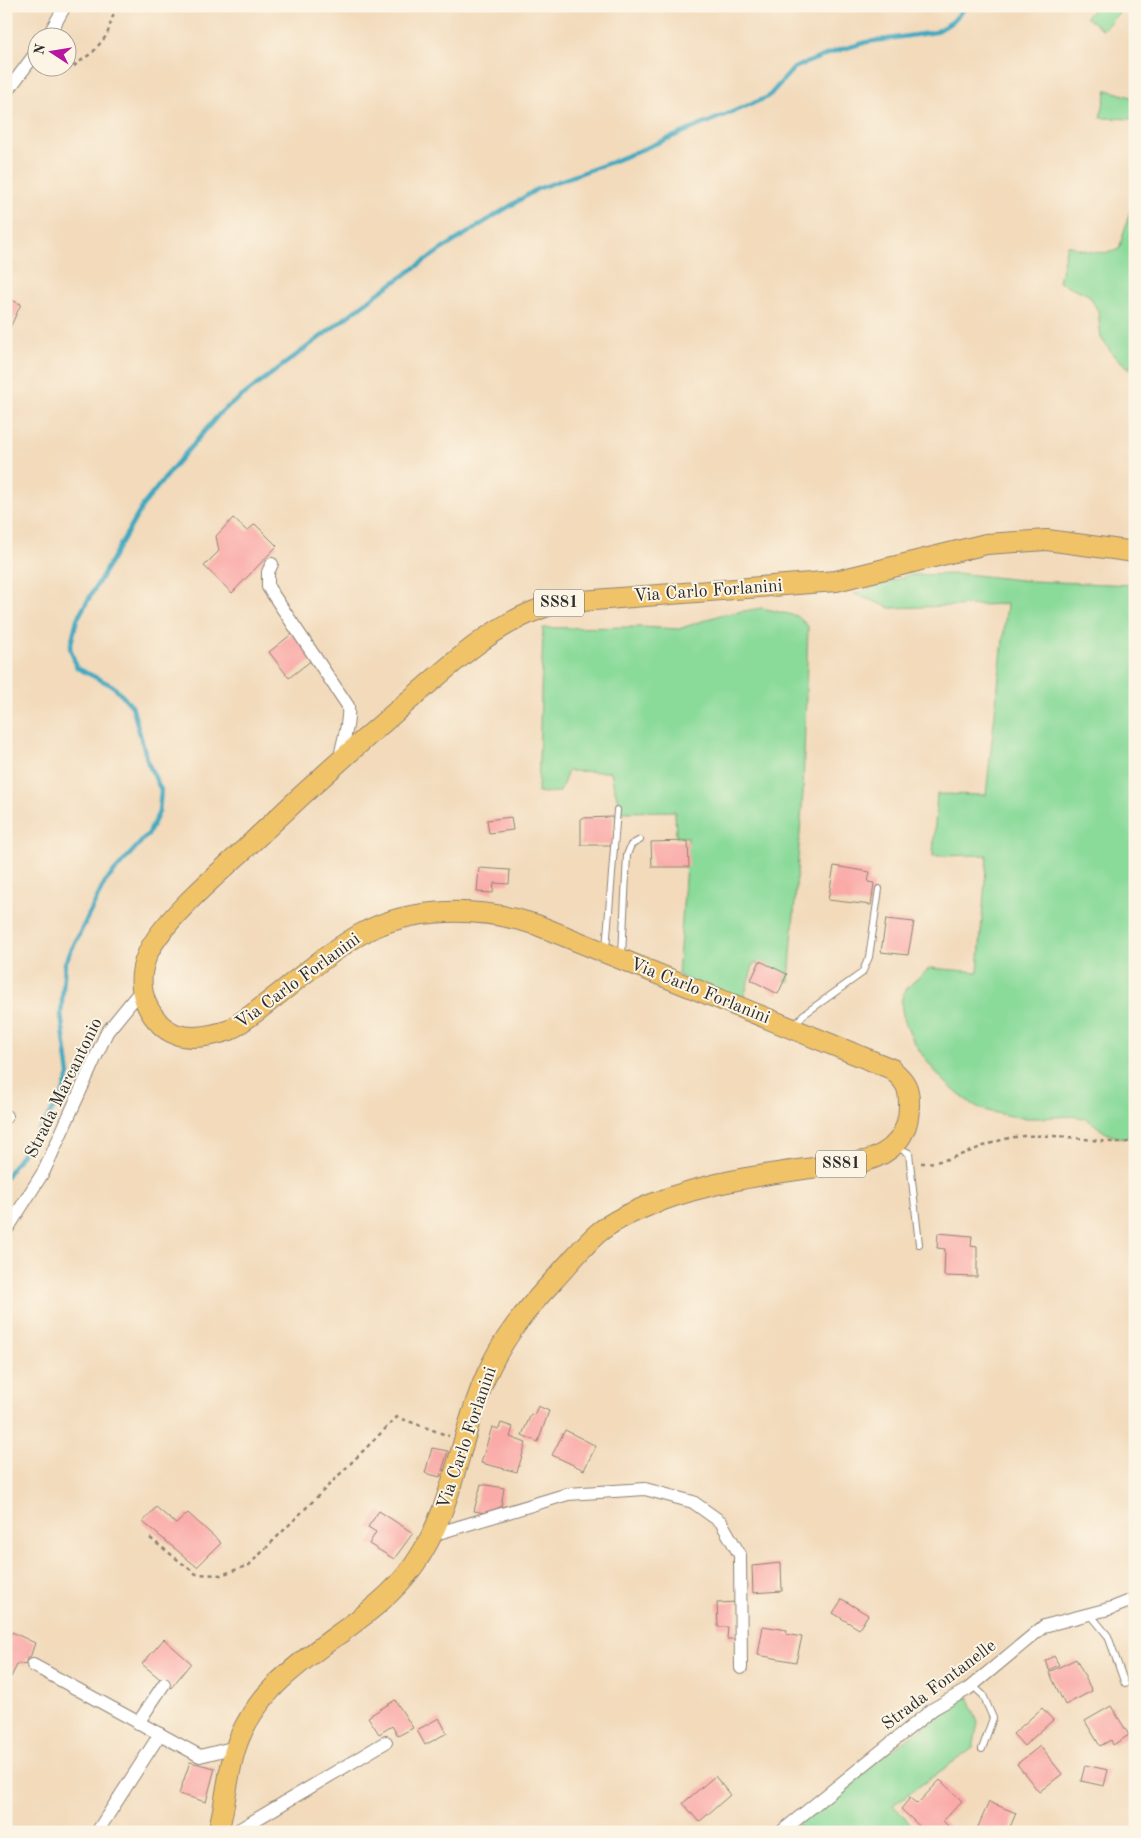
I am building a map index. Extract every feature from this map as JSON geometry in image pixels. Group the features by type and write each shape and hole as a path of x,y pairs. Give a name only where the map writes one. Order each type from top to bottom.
{"main road":[{"name":"Via Carlo Forlanini","path":"218,1832 236,1747 262,1700 296,1664 385,1598 402,1582 432,1535 486,1376 506,1338 526,1310 600,1232 628,1214 681,1192 741,1177 865,1161 881,1156 895,1146 909,1116 906,1084 892,1069 537,925 491,912 466,911 416,916 361,934 342,946 248,1018 230,1030 211,1036 192,1037 163,1027 146,1007 141,976 148,953 160,933 201,890 340,759 484,640 520,617 556,603 836,581 986,544 1047,540 1135,552"}],"street":[{"path":"53,28 65,6"},
{"path":"6,93 28,63"},
{"path":"272,564 268,572 268,587 348,706 348,727 340,759"},
{"name":"Strada Marcantonio","path":"6,1231 44,1171 107,1032 142,989"},
{"name":"Via Carlo Forlanini","path":"432,1535 568,1494 645,1489 693,1502 721,1522 740,1555 741,1668"},
{"name":"Strada Fontanelle","path":"781,1832 933,1709 972,1685 1044,1626 1090,1614 1135,1598"},
{"path":"33,1665 200,1756 236,1747"},
{"path":"138,1723 164,1684"},
{"path":"96,1832 160,1734"},
{"path":"235,1832 386,1742"}],"lane":[{"path":"614,956 617,810"},
{"path":"614,956 627,855 631,845 640,840"},
{"path":"793,1030 803,1015 862,973 869,956 879,889"},
{"path":"895,1146 908,1153 919,1244"},
{"path":"1090,1614 1108,1636 1124,1684"},
{"path":"972,1685 983,1695 993,1718 982,1749"}],"path":[{"path":"23,69 71,68 93,52 107,35 116,6"},
{"path":"910,1163 938,1163 999,1140 1022,1136 1052,1136 1120,1143 1135,1141"},
{"path":"150,1538 196,1574 221,1576 249,1565 397,1417 464,1441"}],"green space":[{"path":"1096,6 1125,6 1103,30 1086,17"},
{"path":"1107,90 1135,98 1135,119 1100,118"},
{"path":"1135,194 1135,355 1130,369 1114,356 1101,338 1098,311 1089,295 1059,282 1067,245 1100,253 1119,249"},
{"path":"965,574 1030,581 1135,585 1135,1137 1111,1135 1088,1120 1079,1117 1021,1118 988,1111 974,1105 959,1095 944,1081 918,1048 908,1030 903,1013 902,998 906,989 914,981 930,968 978,972 987,855 933,856 937,794 986,795 1007,604 891,608 854,594 909,575"},
{"path":"762,608 797,616 808,626 803,792 789,982 754,962 742,1004 678,975 688,837 676,837 675,811 620,812 611,772 568,771 560,792 538,793 543,628 640,627 679,629 720,615"},
{"path":"968,1695 978,1723 973,1748 893,1805 918,1832 790,1832 837,1790"}],"building":[{"path":"6,298 21,304 6,336"},
{"path":"233,518 247,531 255,524 277,546 232,593 204,566 219,551 216,536"},
{"path":"293,633 313,659 289,678 269,652"},
{"path":"511,817 513,830 489,833 487,820"},
{"path":"613,817 612,845 581,845 581,818"},
{"path":"688,841 689,867 652,867 651,842"},
{"path":"834,866 870,872 868,882 874,883 871,905 828,900"},
{"path":"479,868 510,870 509,884 494,883 493,893 477,892"},
{"path":"886,919 914,922 908,955 881,952"},
{"path":"760,961 787,974 778,994 751,980"},
{"path":"938,1233 972,1236 971,1246 977,1247 977,1277 944,1276 945,1249 937,1248"},
{"path":"538,1406 549,1411 538,1442 522,1435 531,1414 534,1415"},
{"path":"501,1423 513,1427 510,1437 526,1443 517,1472 481,1463 492,1427 499,1429"},
{"path":"565,1430 596,1446 584,1470 552,1455"},
{"path":"432,1448 448,1451 440,1477 425,1473"},
{"path":"481,1484 504,1488 501,1507 485,1513 474,1511"},
{"path":"156,1507 176,1524 188,1513 221,1543 197,1567 143,1522"},
{"path":"379,1511 413,1533 394,1559 369,1544 376,1532 368,1527"},
{"path":"781,1563 782,1591 753,1593 752,1566"},
{"path":"842,1599 868,1615 859,1629 833,1613"},
{"path":"737,1602 735,1639 727,1639 728,1627 718,1627 717,1603"},
{"path":"763,1626 787,1630 786,1634 802,1637 796,1662 758,1655"},
{"path":"12,1632 35,1643 30,1658 27,1658 25,1665 18,1663 11,1677 6,1675 6,1644"},
{"path":"164,1639 191,1663 171,1688 142,1664"},
{"path":"1054,1656 1059,1665 1049,1670 1045,1661"},
{"path":"1076,1659 1092,1691 1065,1705 1049,1672"},
{"path":"395,1700 413,1728 398,1736 392,1726 379,1734 368,1717"},
{"path":"1111,1706 1129,1735 1113,1745 1111,1740 1100,1746 1085,1721"},
{"path":"1042,1708 1053,1720 1024,1746 1013,1734"},
{"path":"439,1718 447,1733 425,1745 417,1730"},
{"path":"1040,1746 1062,1774 1039,1792 1017,1764"},
{"path":"190,1762 215,1768 206,1802 179,1794"},
{"path":"1085,1765 1108,1770 1104,1786 1081,1781"},
{"path":"715,1776 730,1795 699,1822 683,1803"},
{"path":"940,1780 962,1801 943,1821 954,1832 926,1832 901,1809 910,1798 917,1804"},
{"path":"989,1802 1016,1813 1008,1832 976,1831"}],"waterway":[{"path":"6,1177 61,1098 69,1075 61,1014 65,963 105,882 149,833 159,812 161,790 148,763 132,706 113,686 77,668 70,648 77,619 144,504 171,470 221,412 380,292 442,249 537,189 612,162 768,97 794,68 833,52 867,42 936,32 952,22 967,6"}]}
